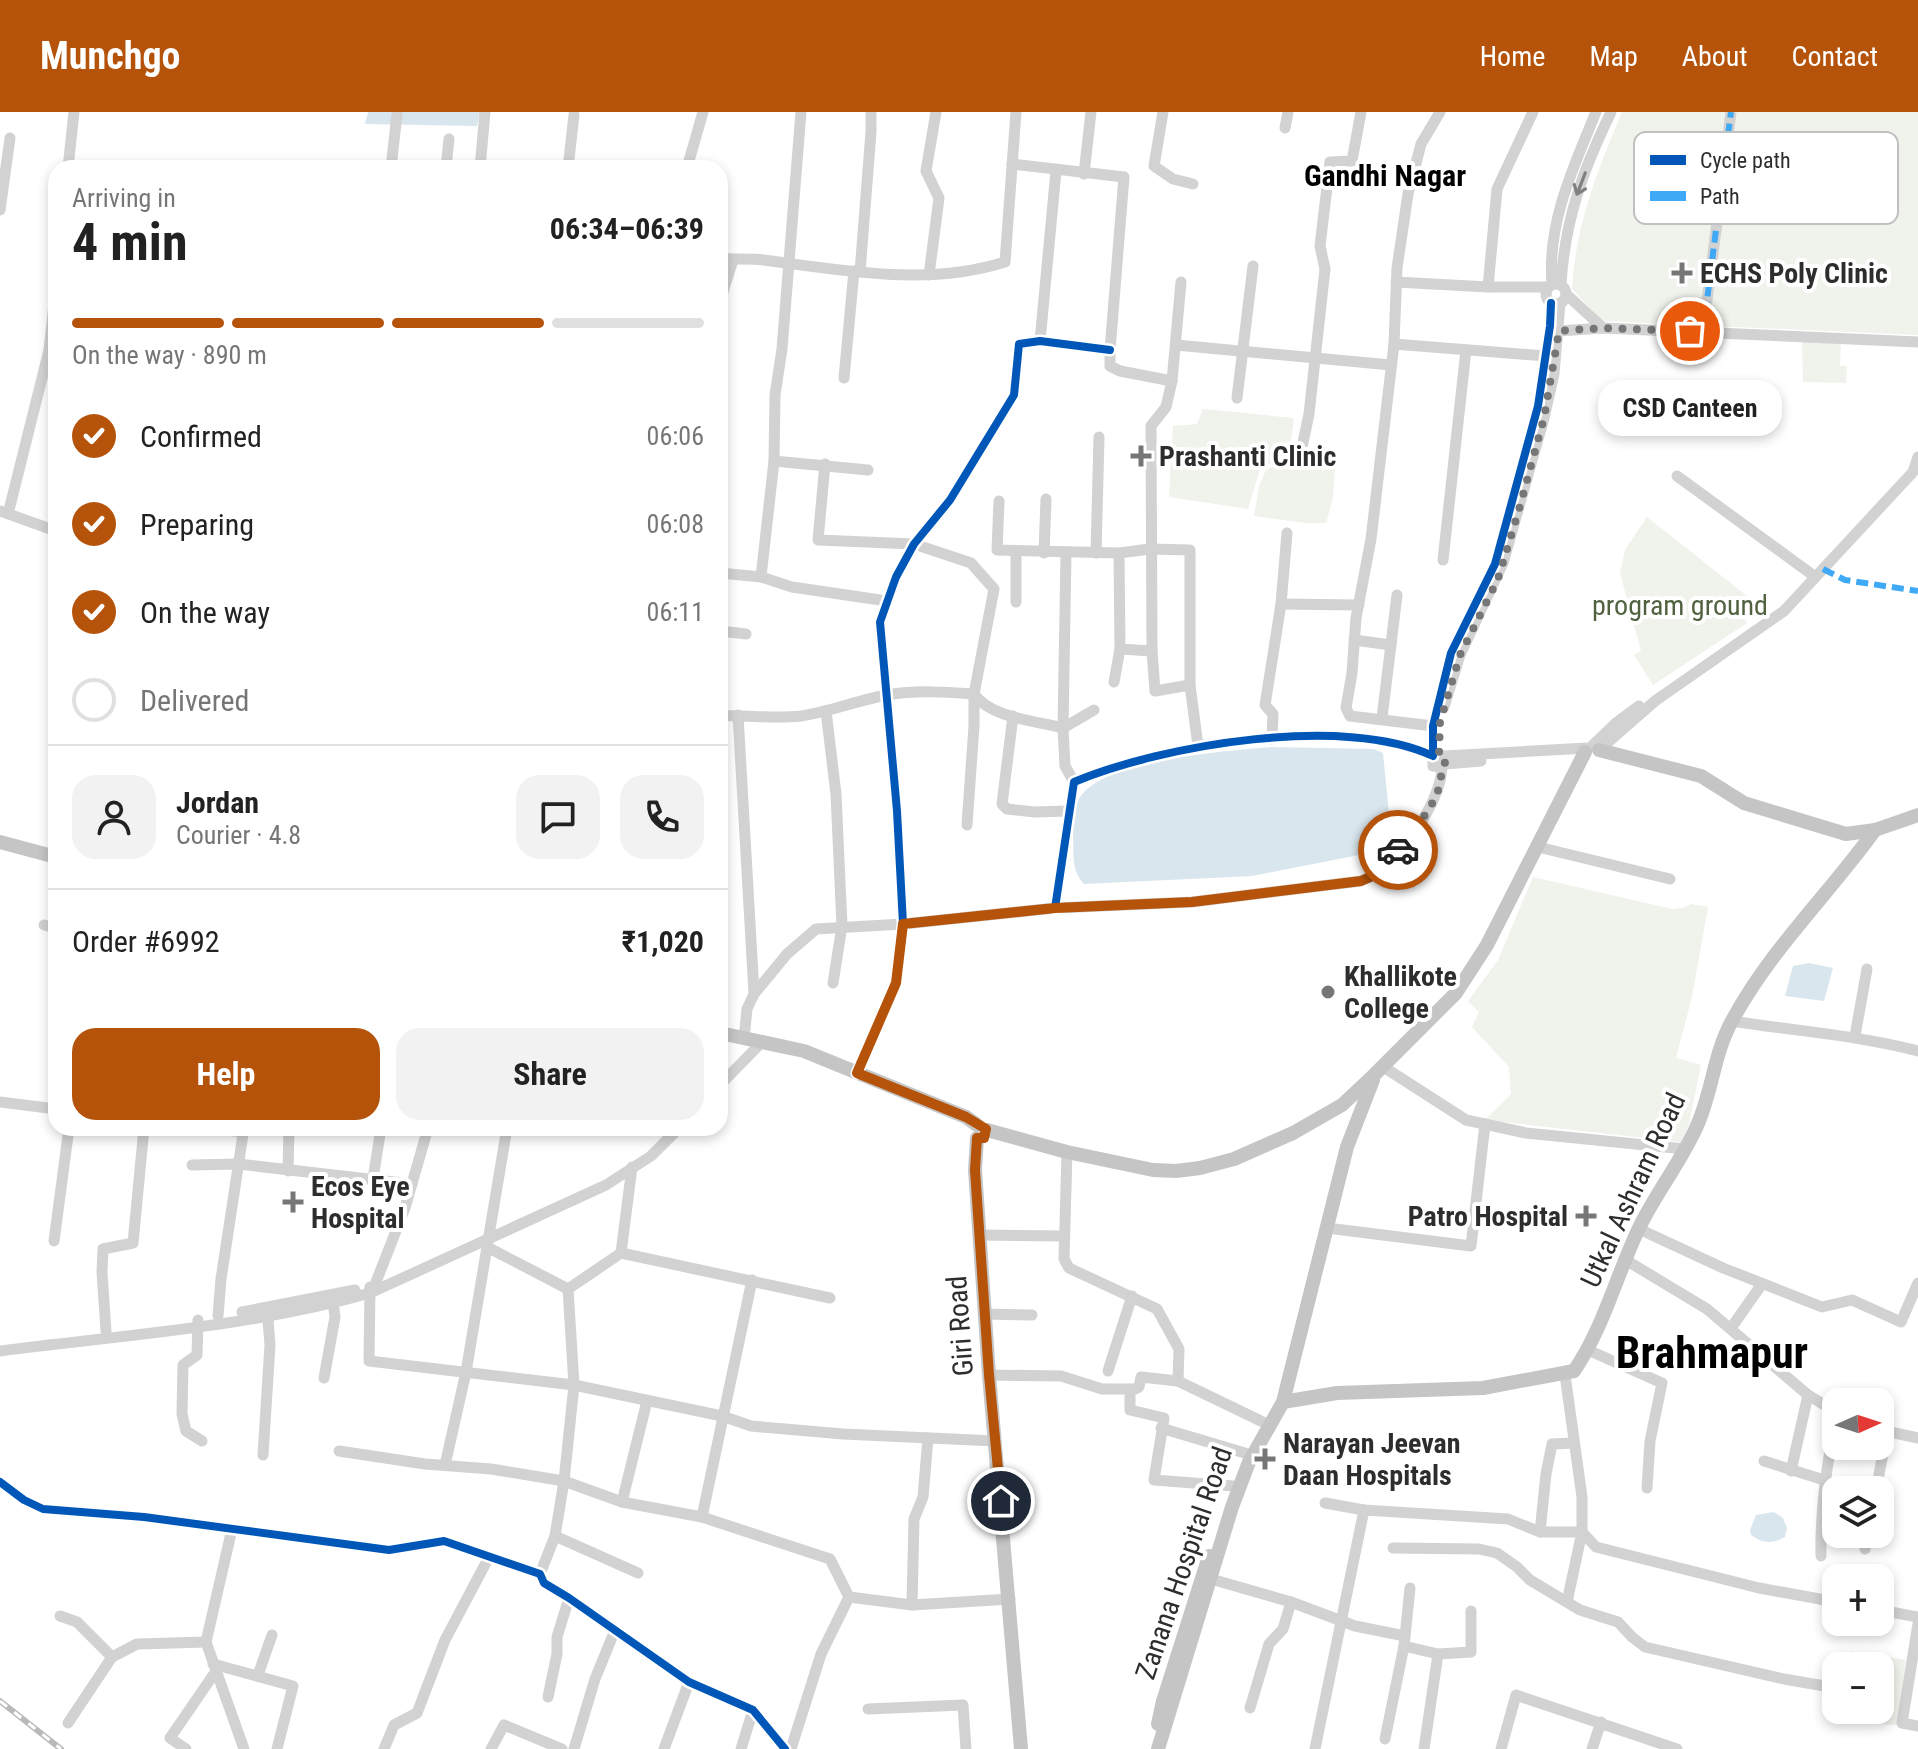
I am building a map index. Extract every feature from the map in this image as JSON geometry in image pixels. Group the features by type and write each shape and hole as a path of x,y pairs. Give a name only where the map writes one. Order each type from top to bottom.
{"main road":[{"path":"728,1035 804,1051 966,1117 980,1131 1153,1170 1200,1168 1234,1159 1293,1133 1342,1105 1456,993 1487,945 1555,816 1568,799 1591,751 1629,756 1701,776 1744,803 1846,834 1875,830 1918,815"},
{"name":"Utkal Ashram Road","path":"1565,1375 1574,1371 1588,1350 1624,1259 1697,1127 1718,1048 1732,1021 1775,952 1849,866 1875,830"},
{"path":"0,842 48,855"},
{"path":"1378,1071 1357,1116 1283,1402 1337,1393 1483,1388 1565,1375"},
{"path":"1342,1105 1357,1116"},
{"name":"Giri Road","path":"980,1131 975,1170 1021,1749"},
{"name":"Zanana Hospital Road","path":"1156,1749 1166,1690 1233,1486 1248,1454 1283,1402"},
{"path":"1156,1749 1232,1507 1249,1462 1270,1420"}],"street":[{"path":"69,160 74,112"},
{"path":"481,160 485,112"},
{"path":"689,160 703,112"},
{"path":"761,577 774,461 775,395 782,349 801,112"},
{"path":"844,378 871,112"},
{"path":"929,275 939,198 926,171 936,112"},
{"path":"728,259 761,259 789,265 929,275 1005,262 1016,112"},
{"path":"1084,174 1091,112"},
{"path":"1163,112 1154,166 1173,179 1193,184"},
{"path":"1285,128 1288,112"},
{"path":"1300,457 1316,358 1325,269 1320,246 1330,162 1352,161 1361,112"},
{"path":"1433,726 1350,716 1346,708 1371,539 1394,344 1396,282 1408,194 1421,144 1440,112"},
{"path":"1488,287 1497,189 1533,112"},
{"path":"728,1074 753,1041 747,1009 754,994 787,954 816,929 903,924 1055,908 1192,902 1361,881 1375,875 1394,855 1414,832 1439,787 1440,722 1460,655 1498,579 1544,418 1559,331 1552,248 1556,220 1596,112"},
{"path":"1439,760 1433,726 1451,653 1486,588 1500,549 1538,406 1569,217 1611,112"},
{"path":"1728,132 1731,112"},
{"path":"392,160 397,114"},
{"path":"569,160 574,115"},
{"path":"0,210 10,138"},
{"path":"447,160 449,139"},
{"path":"1012,164 1124,177 1110,366 1120,371 1172,381"},
{"path":"1040,341 1056,171"},
{"path":"1703,332 1717,224"},
{"path":"728,276 733,260"},
{"path":"1237,398 1253,266"},
{"path":"1181,282 1172,381 1166,407 1151,426 1152,651 1155,691 1190,685"},
{"path":"1396,282 1556,293 1603,328"},
{"path":"1559,331 1603,328 1918,342"},
{"path":"857,1073 896,983 903,924 897,811 880,622 887,601 914,544 950,500 1014,395 1019,344 1040,341 1110,350"},
{"path":"1394,344 1546,356"},
{"path":"1176,345 1391,365"},
{"path":"1443,560 1466,350"},
{"path":"48,354 4,512 48,528"},
{"path":"1096,553 1099,437"},
{"path":"1074,782 1122,763 1198,746 1318,735 1390,742 1439,760 1591,751 1655,701 1784,611 1913,472 1918,457 1780,606 1616,723 1591,751"},
{"path":"774,461 868,470"},
{"path":"825,464 818,540 914,544 971,563 994,589 974,694 967,825"},
{"path":"1677,476 1810,573"},
{"path":"1044,553 1046,499"},
{"path":"999,501 997,550 1044,553 1190,550 1190,685 1198,746"},
{"path":"1272,739 1273,714 1265,705 1281,604 1287,533"},
{"path":"1016,551 1016,602"},
{"path":"1055,908 1074,782 1065,766 1063,728 1066,553"},
{"path":"1114,682 1120,649 1119,553"},
{"path":"728,574 887,601"},
{"path":"1382,718 1397,595"},
{"path":"1281,604 1359,605"},
{"path":"728,632 746,634"},
{"path":"1354,640 1391,645"},
{"path":"1120,649 1152,651"},
{"path":"728,716 801,716 886,695 925,691 974,694 981,703 1013,716 1063,728 1094,710"},
{"path":"826,711 836,794 842,926 833,983"},
{"path":"738,715 754,994"},
{"path":"1013,716 1002,804 1007,809 1035,812 1068,811"},
{"path":"1538,847 1670,879"},
{"path":"1855,1036 1867,969"},
{"path":"1732,1021 1801,1033 1855,1036 1918,1051"},
{"path":"728,1069 753,1041"},
{"path":"1378,1071 1466,1120 1526,1133 1685,1149"},
{"path":"0,1102 48,1108"},
{"path":"1327,1228 1471,1246 1485,1124"},
{"path":"54,1241 68,1136"},
{"path":"106,1331 103,1249 133,1243 143,1136"},
{"path":"218,1316 243,1136"},
{"path":"288,1171 289,1136"},
{"path":"373,1179 380,1136"},
{"path":"426,1136 412,1184 372,1287 369,1361 574,1385 722,1416 751,1426 995,1441"},
{"path":"445,1465 466,1372 506,1136"},
{"path":"621,1253 632,1166 664,1136"},
{"path":"0,1349 198,1323 333,1299 372,1287 489,1239 632,1166 671,1136"},
{"path":"1067,1152 1064,1259 1069,1268 1157,1309 1179,1349 1178,1381"},
{"path":"192,1165 238,1164 412,1184"},
{"path":"1639,1229 1822,1307 1852,1300 1901,1322 1918,1283"},
{"path":"980,1235 1063,1236"},
{"path":"489,1239 568,1289"},
{"path":"568,1289 621,1253 830,1298"},
{"path":"1624,1259 1707,1309 1822,1405"},
{"path":"702,1517 752,1280"},
{"path":"1731,1328 1762,1284"},
{"path":"568,1289 574,1385 555,1536 540,1574 544,1583 689,1682 753,1710 788,1749 821,1654 849,1597"},
{"path":"1108,1371 1132,1296"},
{"path":"324,1378 335,1317 333,1299"},
{"path":"0,1349 106,1331 198,1323 218,1316 268,1311"},
{"path":"263,1455 270,1345 268,1311"},
{"path":"985,1314 1032,1315"},
{"path":"198,1323 197,1355 183,1365 182,1414 186,1431 202,1441"},
{"path":"1588,1350 1662,1383 1650,1441 1647,1488"},
{"path":"989,1375 1061,1376 1102,1389 1139,1387 1141,1377 1178,1381 1270,1420"},
{"path":"1565,1375 1582,1497 1582,1532 1567,1602"},
{"path":"1130,1389 1130,1410 1164,1418 1154,1480 1233,1486"},
{"path":"1791,1471 1808,1395"},
{"path":"622,1502 647,1401"},
{"path":"1161,1428 1248,1454"},
{"path":"1894,1434 1918,1438"},
{"path":"912,1605 914,1519 923,1497 928,1438"},
{"path":"1540,1532 1552,1444 1574,1443"},
{"path":"339,1451 564,1481 622,1502 702,1517 830,1559 849,1597"},
{"path":"1764,1461 1822,1479"},
{"path":"0,1482 24,1500 43,1509 144,1517 389,1550 444,1541 540,1574"},
{"path":"1821,1556 1822,1501"},
{"path":"1325,1503 1364,1510 1508,1519 1540,1532 1582,1532 1596,1547 1759,1588 1822,1599"},
{"path":"1315,1749 1364,1510"},
{"path":"232,1529 206,1642 244,1749"},
{"path":"555,1536 638,1573"},
{"path":"1393,1548 1479,1549 1497,1553 1530,1580 1591,1614 1618,1622 1632,1637 1653,1649 1822,1686"},
{"path":"384,1749 394,1725 417,1713 445,1640 489,1557"},
{"path":"1211,1579 1291,1602 1438,1654 1471,1652 1471,1611"},
{"path":"1385,1739 1404,1641 1410,1588"},
{"path":"849,1597 912,1605 1010,1599"},
{"path":"548,1697 557,1654 557,1637 569,1598"},
{"path":"1250,1708 1269,1644 1283,1629 1291,1602"},
{"path":"1894,1613 1918,1617"},
{"path":"60,1616 77,1622 112,1657"},
{"path":"1918,1624 1902,1723 1918,1726"},
{"path":"574,1749 595,1679 615,1630"},
{"path":"258,1675 272,1635"},
{"path":"68,1723 112,1657 137,1644 206,1642"},
{"path":"1424,1749 1438,1654"},
{"path":"214,1668 258,1675 293,1686 277,1749"},
{"path":"186,1749 170,1738 214,1668"},
{"path":"664,1749 689,1682"},
{"path":"1501,1749 1516,1695 1677,1749"},
{"path":"868,1709 963,1705 966,1749"},
{"path":"741,1749 753,1710"},
{"path":"1592,1749 1601,1722"},
{"path":"491,1749 504,1725 562,1749"}],"green space":[{"path":"1622,112 1918,112 1918,335 1602,321 1572,289 1583,220"},
{"path":"1802,338 1841,340 1840,366 1847,366 1846,383 1803,382"},
{"path":"1203,409 1294,418 1289,455 1260,469 1248,509 1169,497 1173,426 1197,424"},
{"path":"1286,460 1335,468 1333,498 1326,523 1254,516 1259,486 1266,470"},
{"name":"program ground","path":"1647,517 1747,596 1740,612 1747,623 1653,685 1634,655 1641,651 1620,573 1625,550"},
{"path":"1533,877 1672,909 1691,904 1708,907 1692,997 1676,1058 1701,1065 1689,1124 1681,1142 1485,1120 1511,1094 1509,1067 1472,1027 1479,1012 1468,1001 1498,960"},
{"path":"1894,1658 1906,1660 1897,1725 1868,1724 1894,1724"}],"shaded area":[{"path":"368,112 480,112 477,126 365,124"},
{"path":"1271,747 1374,749 1383,753 1391,834 1379,851 1252,876 1084,884 1080,879 1074,862 1074,813 1081,796 1100,780 1121,771 1173,758"},
{"path":"1809,963 1833,968 1824,1001 1785,996 1793,966"},
{"path":"1774,1512 1783,1518 1787,1528 1785,1537 1768,1542 1751,1535 1756,1515"}],"railway":[{"path":"0,1701 61,1749"}],"marked path":[{"path":"1728,132 1731,112"},
{"path":"1703,332 1717,224"},
{"path":"1823,569 1845,580 1918,591"}],"cycle path":[{"path":"1055,908 1074,782 1155,756 1253,739 1352,737 1396,744 1433,756 1433,726 1451,653 1495,564 1538,406 1551,303"},
{"path":"857,1073 896,983 903,924 897,811 880,622 896,577 914,544 950,500 1014,395 1019,344 1040,341 1110,350"},
{"path":"0,1482 24,1500 43,1509 144,1517 389,1550 444,1541 540,1574 544,1583 689,1682 753,1710 785,1749"}],"way so far":[{"path":"1398,850 1414,832 1436,797 1442,778 1445,764 1444,756 1439,754 1440,722 1460,655 1503,563 1544,418 1559,331 1603,328 1690,331"}],"place":[{"name":"ECHS Poly Clinic","path":"1682,273"},
{"name":"CSD Canteen","path":"1690,331"},
{"name":"Prashanti Clinic","path":"1141,456"},
{"name":"Khallikote College","path":"1328,992"},
{"name":"Ecos Eye Hospital","path":"293,1202"},
{"name":"Patro Hospital","path":"1586,1216"},
{"name":"Narayan Jeevan Daan Hospitals","path":"1265,1459"}],"district":[{"name":"Gandhi Nagar","path":"1385,175"},
{"name":"Brahmapur","path":"1712,1353"}],"route":[{"path":"1001,1501 975,1170 977,1138 984,1138 986,1129 984,1125 977,1125 966,1117 857,1073 896,983 903,924 1055,908 1192,902 1361,881 1375,875 1398,850"}]}
